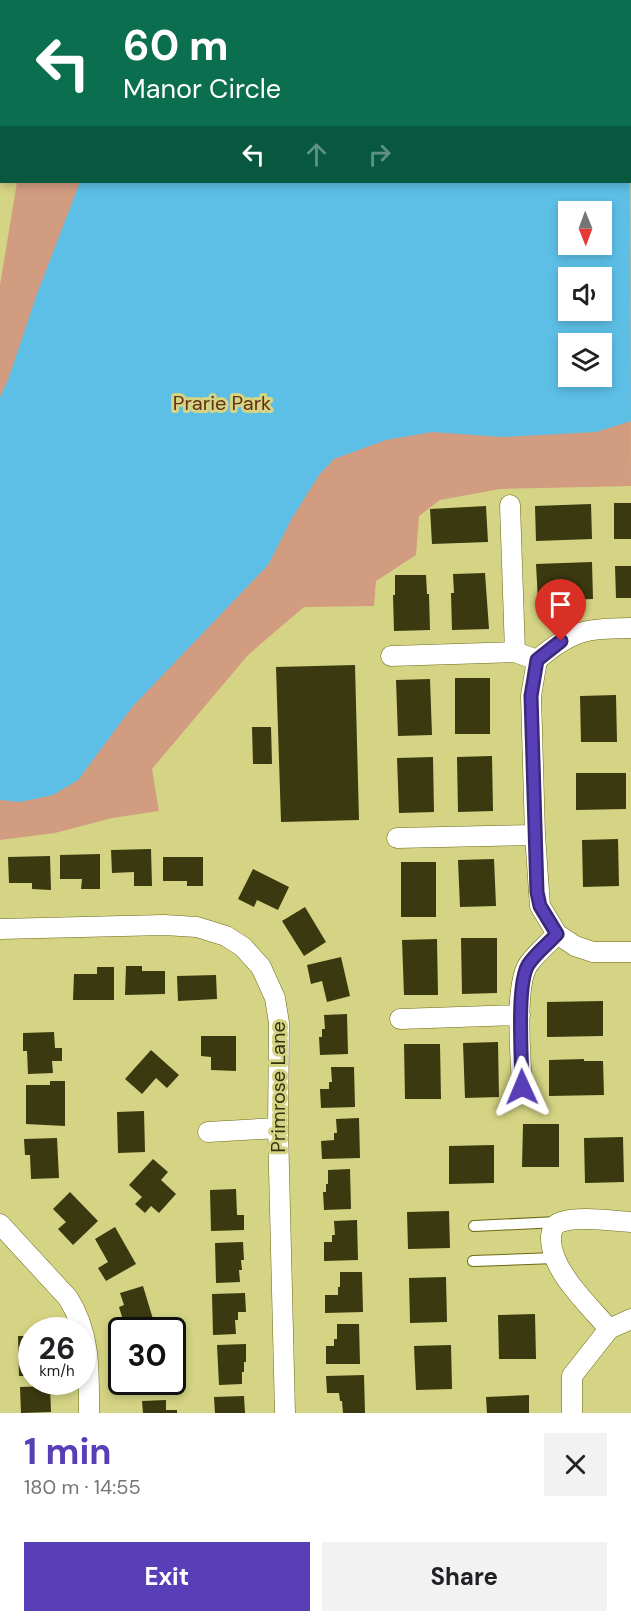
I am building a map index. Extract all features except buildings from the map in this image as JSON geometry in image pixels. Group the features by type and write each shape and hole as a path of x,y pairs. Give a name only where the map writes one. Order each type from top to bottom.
{"street":[{"path":"510,505 515,652"},
{"path":"631,628 590,629 561,641 537,660 531,696 535,835 540,906 557,934 575,946 593,952 631,952"},
{"path":"391,656 515,652 537,660"},
{"path":"397,838 535,835"},
{"name":"Primrose Lane","path":"0,929 183,925 211,930 226,936 243,947 261,967 271,984 279,1023 278,1128 285,1413"},
{"path":"522,1087 520,1015 523,976 528,965 557,934"},
{"path":"400,1019 520,1015"},
{"path":"208,1132 278,1128"},
{"path":"609,1329 558,1267 550,1247 552,1229 558,1222 576,1220 631,1222"},
{"path":"0,1224 68,1298 76,1310 82,1324 88,1354 89,1413"},
{"path":"572,1413 572,1376 609,1329 631,1319"}],"lane":[{"path":"474,1226 558,1222"},
{"path":"473,1261 555,1258"}],"green space":[{"name":"Prarie Park","path":"17,183 630,183 631,486 500,489 440,500 419,516 416,555 376,581 374,606 304,607 248,655 152,769 159,811 112,818 55,833 0,840 0,285"}],"water":[{"name":"Prarie Park","path":"80,183 630,183 631,421 596,432 503,437 432,432 386,440 334,459 319,475 292,518 268,565 133,706 78,780 53,795 20,802 0,800 0,397 37,294"}],"route":[{"path":"522,1087 520,1015 523,976 528,965 557,934 540,906 537,892 531,696 537,660 561,641"}]}
